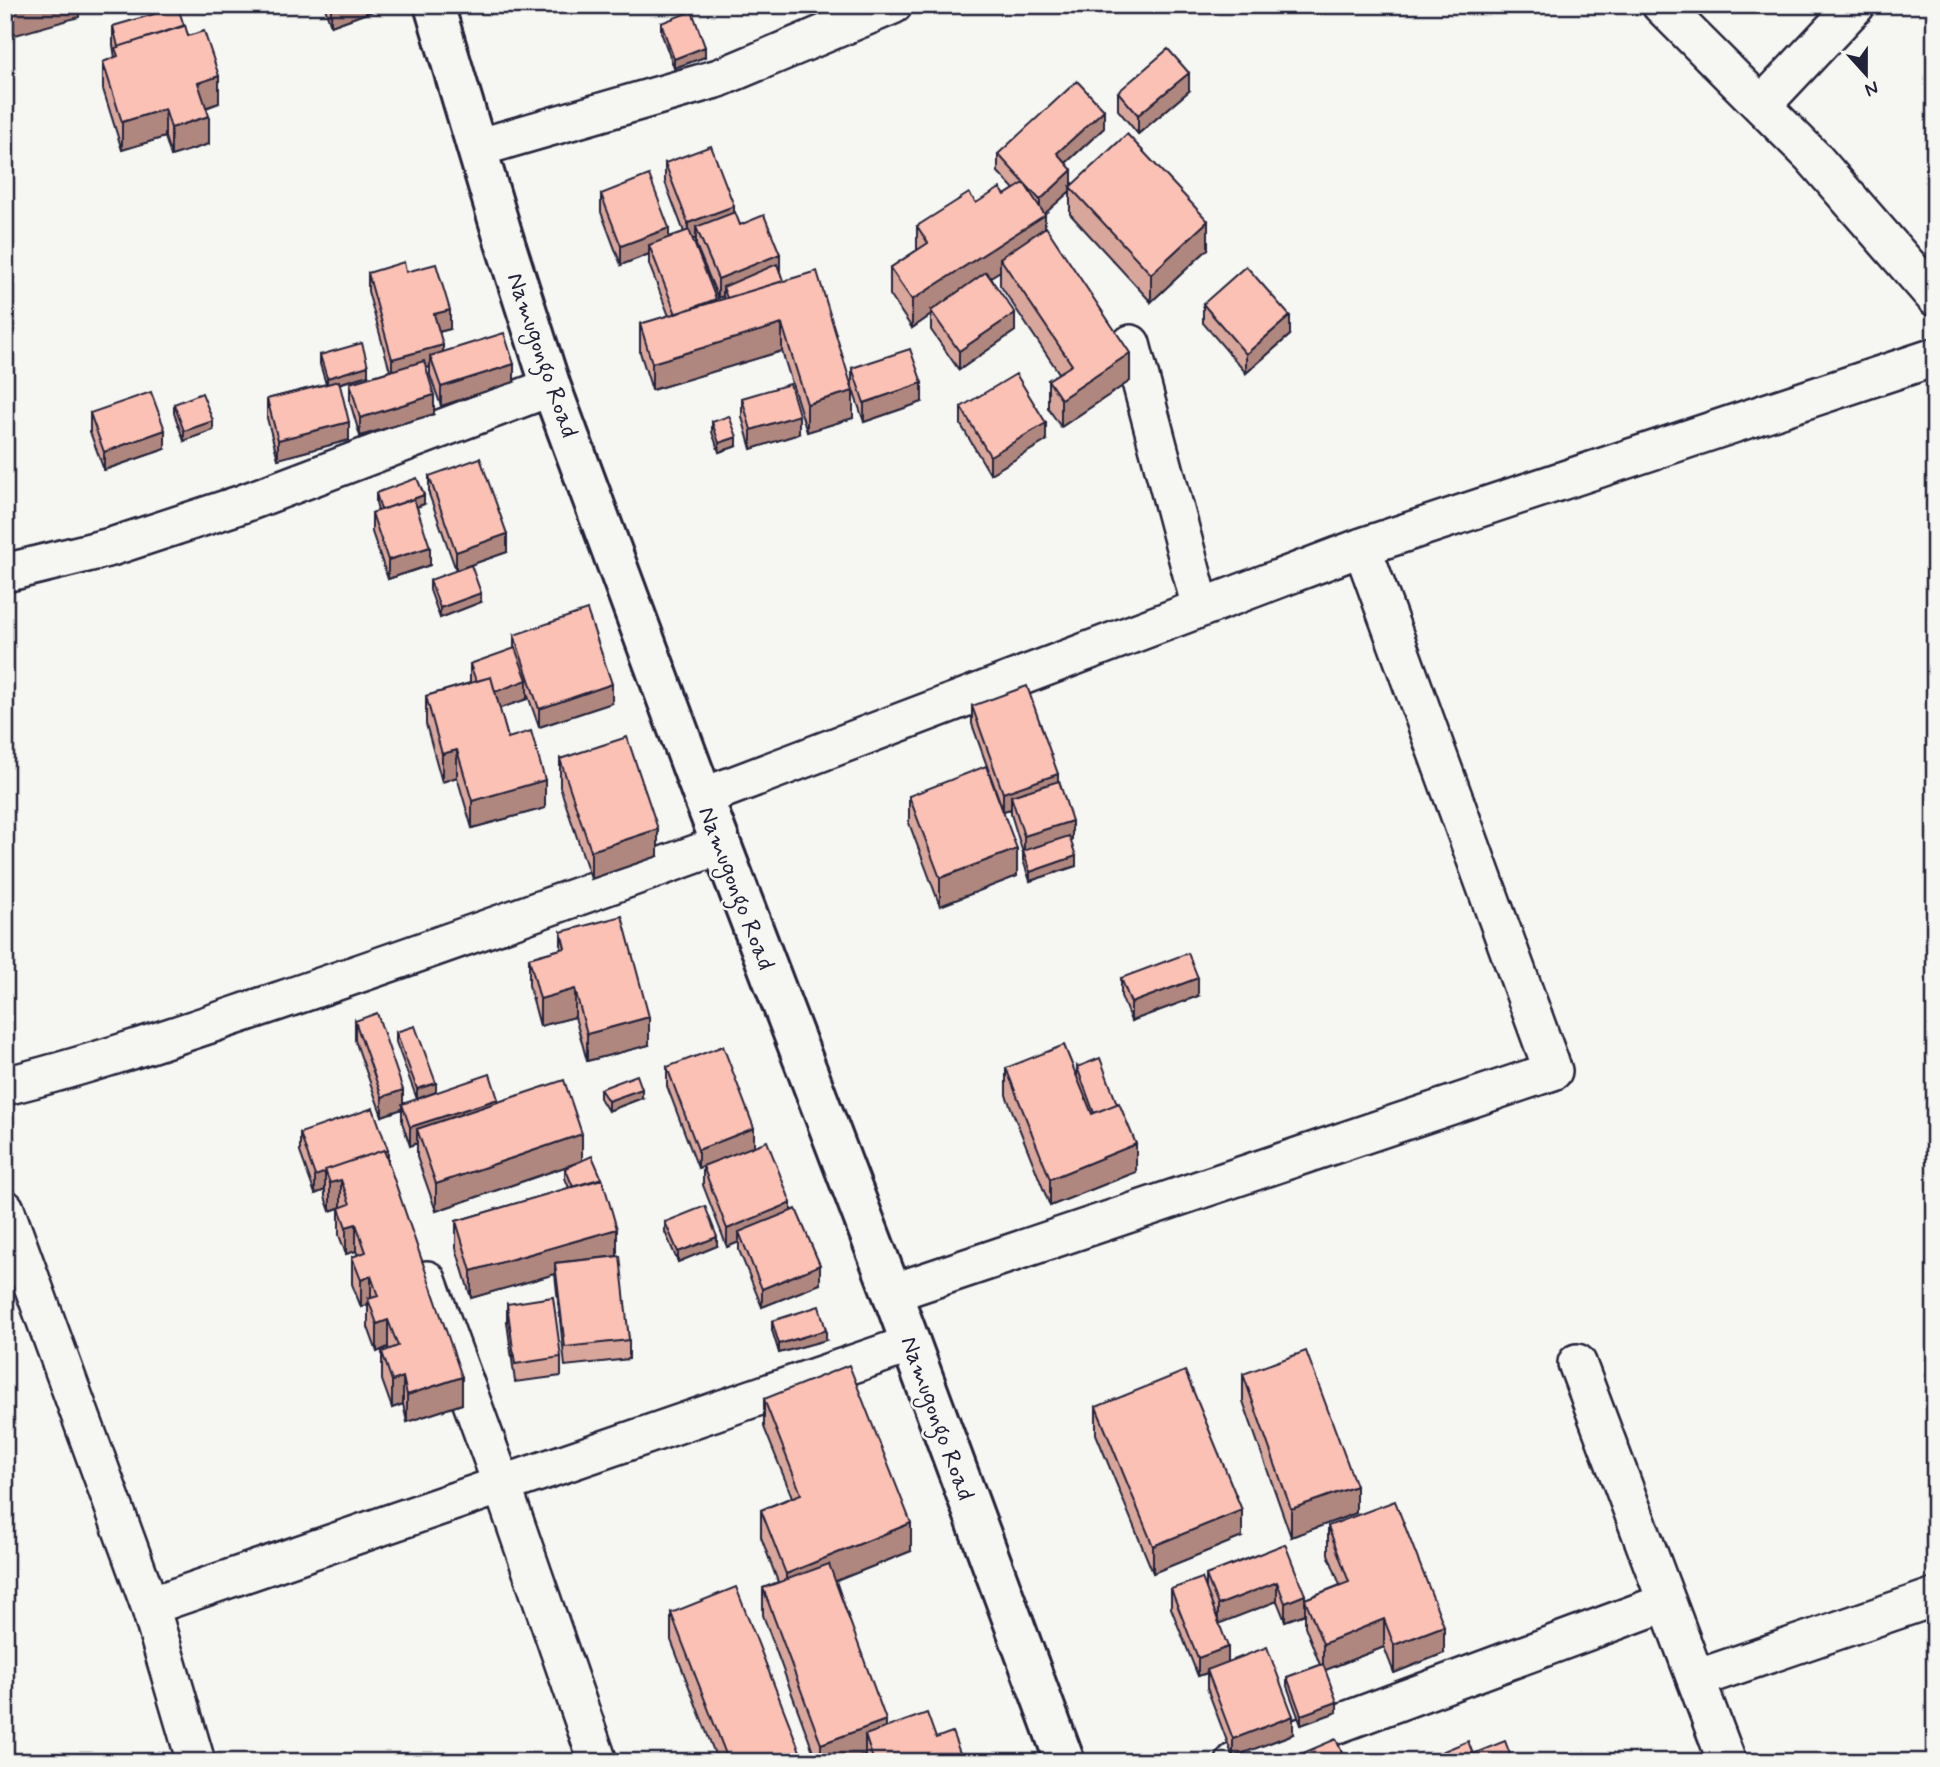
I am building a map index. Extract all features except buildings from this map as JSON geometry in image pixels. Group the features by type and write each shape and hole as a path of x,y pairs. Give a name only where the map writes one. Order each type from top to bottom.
{"main road":[{"name":"Namugongo Road","path":"434,5 551,387 721,845 892,1293 1065,1762"}],"street":[{"path":"477,148 719,78 892,5"},
{"path":"1661,5 1812,156 1935,296"},
{"path":"1762,105 1856,5"},
{"path":"1131,344 1201,608"},
{"path":"703,797 1362,547 1935,357"},
{"path":"5,573 111,547 242,504 551,387"},
{"path":"892,1293 1553,1070 1362,547"},
{"path":"5,1086 56,1074 217,1022 551,907 721,845"},
{"path":"5,1209 150,1606 196,1762"},
{"path":"414,1244 502,1485 598,1762"},
{"path":"150,1606 911,1344"},
{"path":"1577,1363 1727,1762"},
{"path":"1696,1679 1935,1597"},
{"path":"1235,1762 1667,1602"}]}
